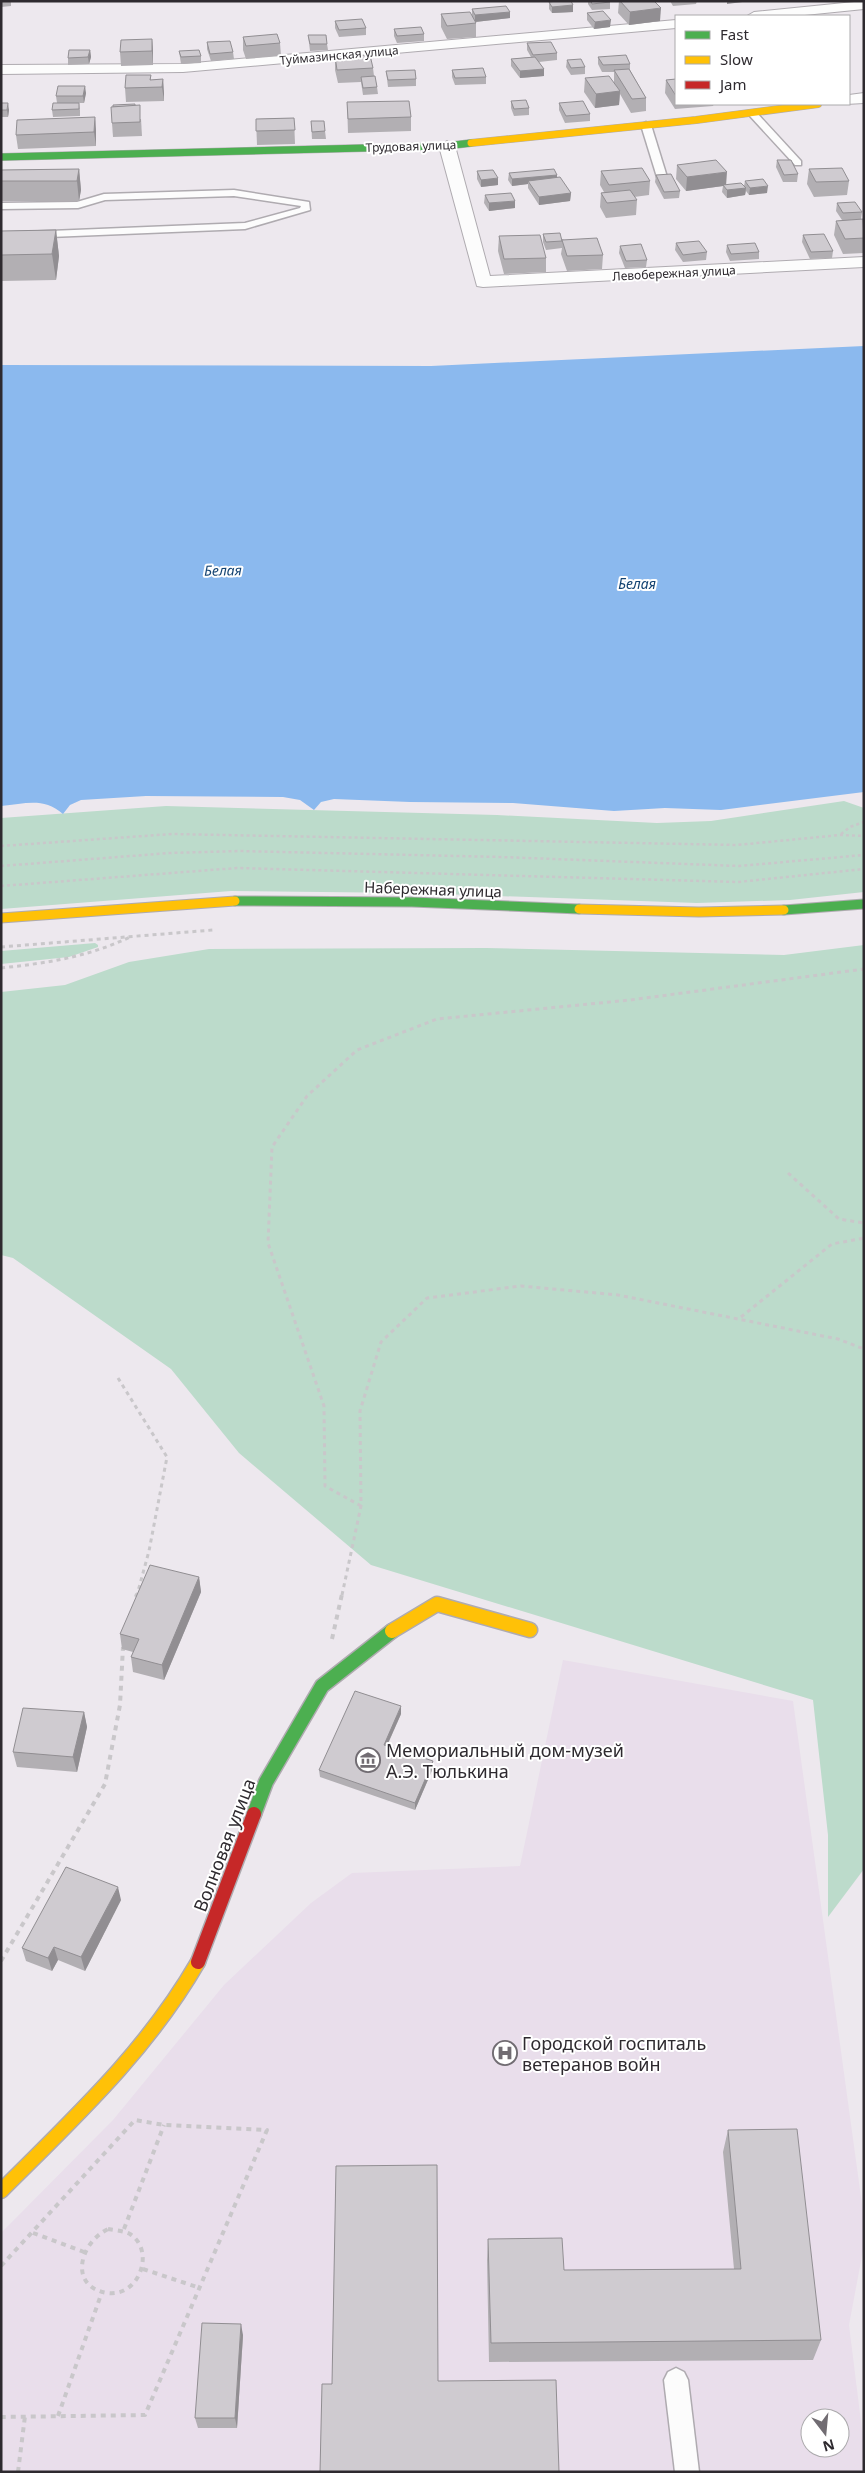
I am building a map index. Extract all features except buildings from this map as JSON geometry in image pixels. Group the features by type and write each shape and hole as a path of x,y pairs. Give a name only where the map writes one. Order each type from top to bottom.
{"street":[{"path":"764,15 864,5"},
{"name":"Туймазинская улица","path":"1,70 182,68 675,24"},
{"path":"850,100 864,98"},
{"name":"Трудовая улица","path":"1,157 447,146 811,105"},
{"name":"Левобережная улица","path":"447,146 483,282 864,262"},
{"name":"Набережная улица","path":"1,918 231,901 412,902 699,912 794,910 864,904"},
{"name":"Волновая улица","path":"1,2191 132,2058 171,2007 198,1963 266,1782 322,1686 402,1623 437,1604 530,1630"}],"lane":[{"path":"752,113 798,163"},
{"path":"646,125 662,178"},
{"path":"1,206 78,205 104,197 234,193 306,204 305,210 245,226 1,236"},
{"path":"676,2380 687,2472"}],"path":[{"path":"840,834 850,827 864,822"},
{"path":"1,846 172,834 737,845 840,834 864,836"},
{"path":"1,866 170,853 239,851 502,857 739,866 864,854"},
{"path":"1,886 237,868 713,882 783,879 864,869"},
{"path":"1,946 213,930"},
{"path":"1,968 79,958 104,950 132,936"},
{"path":"361,1506 325,1486 324,1406 268,1243 272,1147 307,1096 357,1050 437,1020 630,1000 864,969"},
{"path":"788,1173 839,1219 864,1223"},
{"path":"740,1318 832,1244 864,1238"},
{"path":"322,1686 361,1506 360,1411 381,1342 426,1298 521,1286 618,1295 838,1339 864,1349"},
{"path":"118,1378 168,1457 149,1550 134,1604"},
{"path":"1,1960 105,1784 120,1705 122,1649 125,1640"},
{"path":"1,2266 135,2120 164,2125 267,2130 145,2415 1,2416"},
{"path":"124,2229 164,2125"},
{"path":"108,2229 124,2229 137,2238 145,2253 143,2269 136,2281 126,2289 114,2294 102,2292 91,2286 84,2277 82,2265 84,2252 93,2238 108,2229"},
{"path":"33,2233 84,2252"},
{"path":"143,2269 200,2288"},
{"path":"58,2416 102,2292"},
{"path":"18,2472 25,2416"}],"shaded area":[{"name":"Городской госпиталь ветеранов войн","path":"563,1660 793,1701 864,2219 864,2245 849,2325 864,2446 864,2472 1,2472 1,2233 113,2120 224,1985 311,1903 352,1873 520,1866"}],"green space":[{"path":"844,801 864,808 864,892 790,900 697,903 413,893 231,891 1,909 1,818 166,806 497,815 657,823 711,821"},
{"path":"95,943 98,947 69,957 1,964 1,951"},
{"path":"864,945 864,1869 828,1917 828,1835 813,1700 371,1565 239,1453 171,1369 13,1258 1,1255 1,992 65,985 129,962 209,949 486,948 784,955"}],"water":[{"name":"Белая","path":"864,346 864,792 721,810 665,808 614,811 513,803 334,799 321,802 314,810 300,800 283,797 146,796 81,800 70,805 63,814 41,803 1,806 1,365 431,366"}],"traffic: fast":[{"path":"1,157 446,146 471,143"},
{"path":"235,901 412,902 579,909"},
{"path":"784,910 864,904"},
{"path":"254,1814 266,1782 322,1686 392,1631"}],"traffic: slow":[{"path":"471,143 696,120 810,105"},
{"path":"1,918 235,901"},
{"path":"579,909 699,912 784,910"},
{"path":"392,1631 437,1604 530,1630"},
{"path":"1,2191 82,2111 134,2055 158,2026 198,1962"}],"traffic: jam":[{"path":"198,1962 254,1814"}],"place":[{"name":"Мемориальный дом-музей А.Э. Тюлькина","path":"368,1760"},
{"name":"Городской госпиталь ветеранов войн","path":"505,2053"}]}
